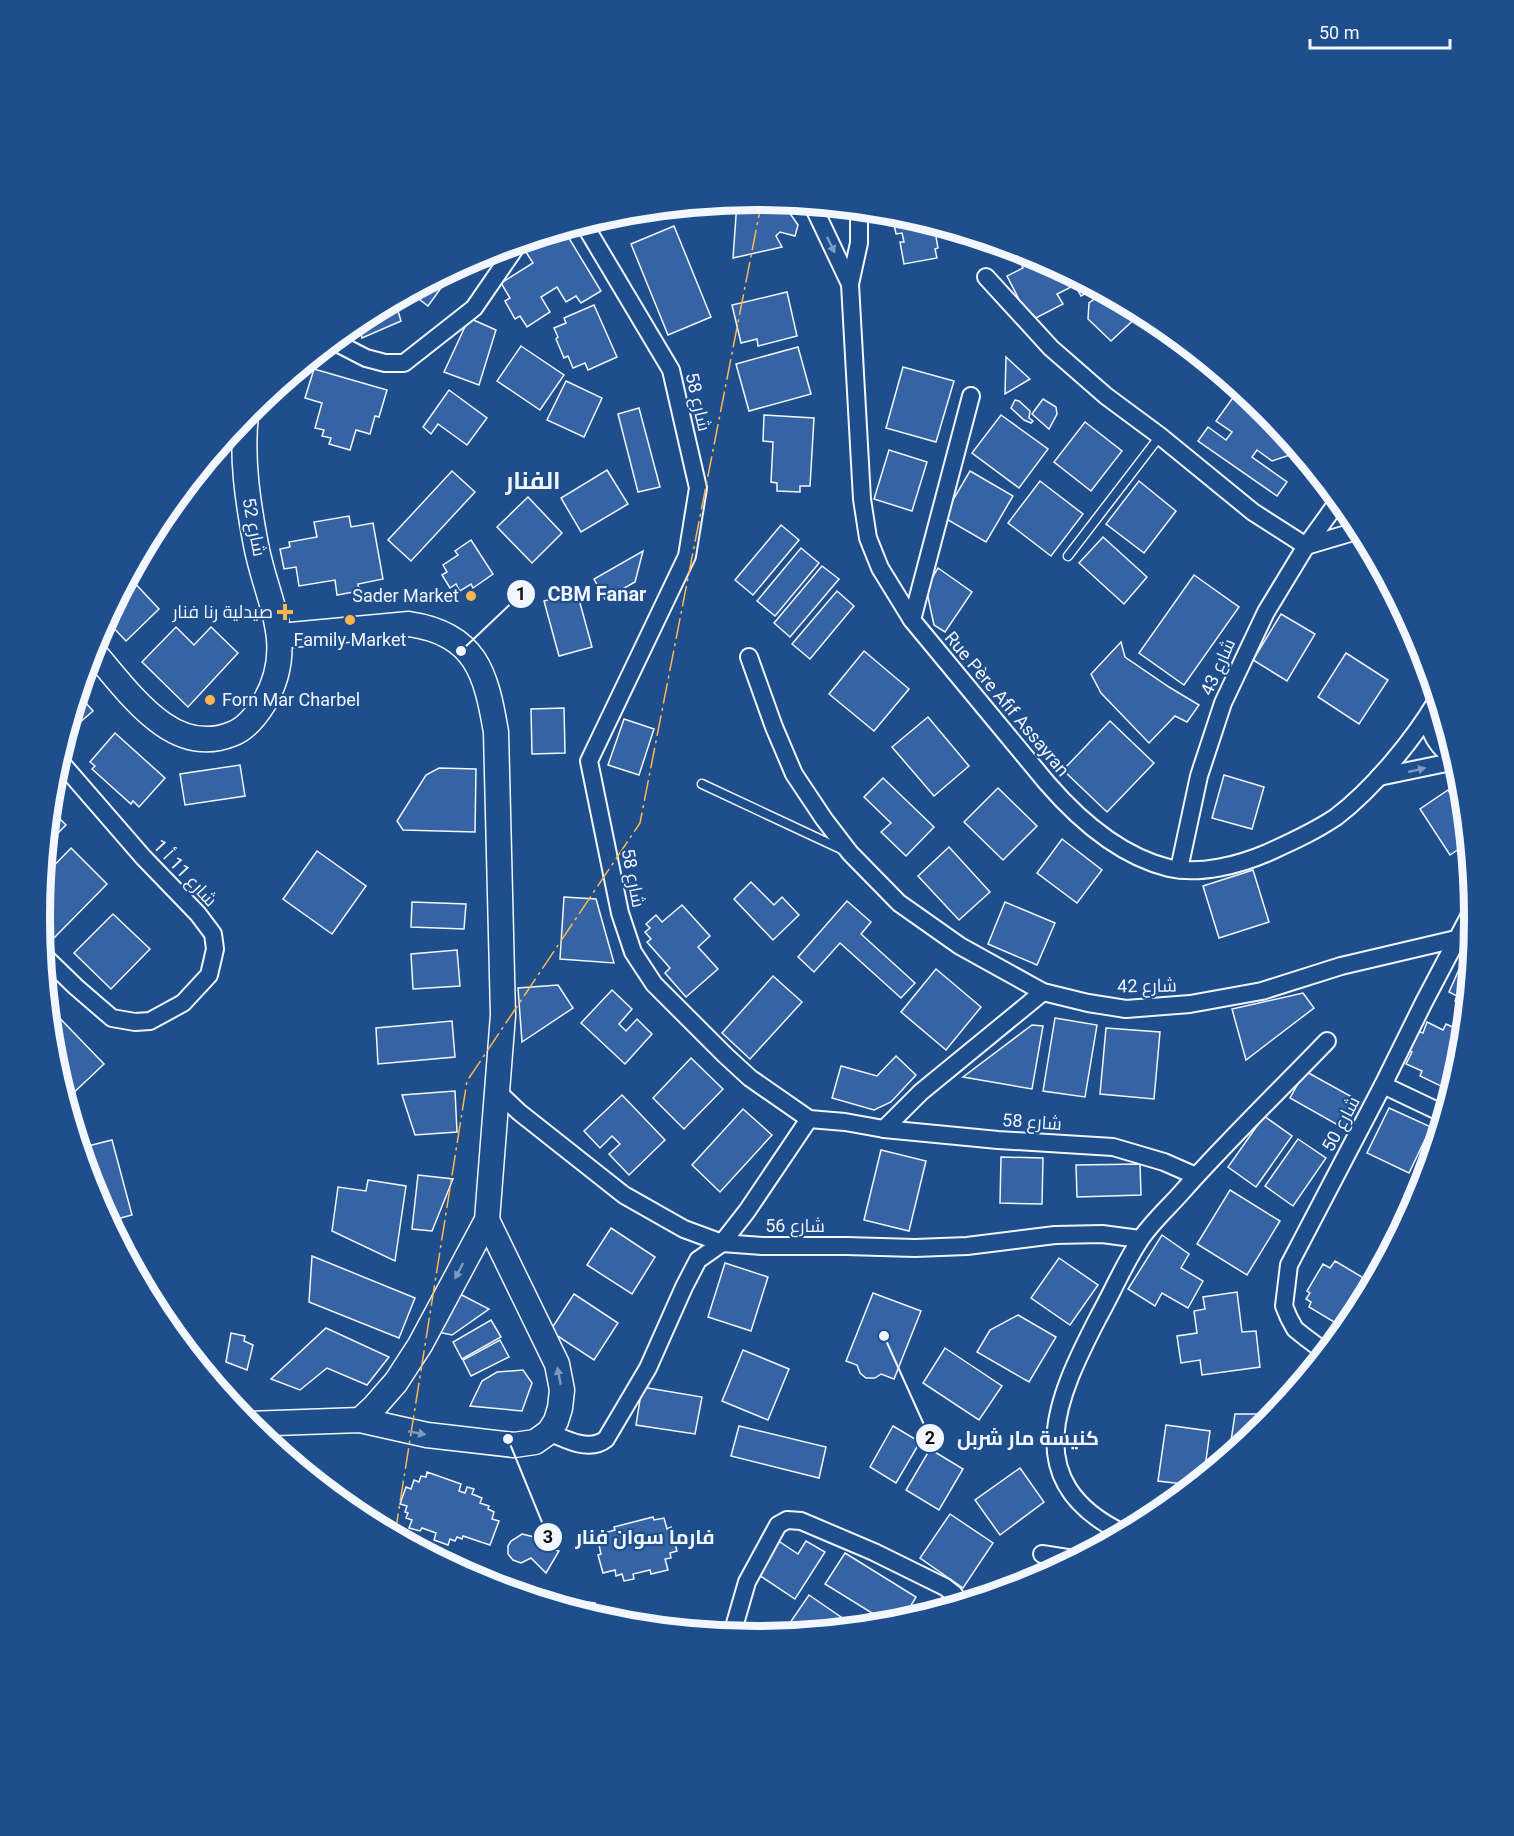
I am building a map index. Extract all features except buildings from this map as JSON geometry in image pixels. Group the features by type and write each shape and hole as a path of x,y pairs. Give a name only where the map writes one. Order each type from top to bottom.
{"street":[{"name":"Rue Père Afif Assayran","path":"817,213 850,284"},
{"name":"Rue Père Afif Assayran","path":"859,219 859,243 850,284 862,499 868,538 880,568 912,620 1064,803 1131,855 1179,869 1217,868 1248,861 1300,838 1337,816 1379,777 1432,709"},
{"name":"شارع 58","path":"588,231 671,370 698,488 687,556 589,761 620,914 633,952 654,984 750,1078 809,1119 998,1140 1113,1147 1164,1162 1196,1176"},
{"path":"342,346 366,358 385,363 404,363 474,308 510,255"},
{"path":"986,277 1051,348 1106,396 1160,436 1252,512 1306,546 1350,533"},
{"path":"912,620 971,396"},
{"name":"شارع 52","path":"99,658 148,712 168,729 191,738 206,740 225,737 240,731 258,712 273,685 280,659 280,636 256,549 246,488 246,430"},
{"name":"شارع 43","path":"1179,869 1199,776 1223,703 1266,612 1306,546 1333,509"},
{"path":"280,636 409,624 426,626 459,642 475,661 484,677 489,693 496,732 503,1015 487,1220 414,1354 396,1382 360,1420"},
{"name":"شارع 42","path":"749,657 794,774 850,853 899,903 960,946 1044,992 1088,1003 1126,1009 1190,1005 1262,991 1341,966 1456,939"},
{"path":"1428,716 1433,737 1444,750"},
{"path":"1379,777 1447,762"},
{"name":"شارع 11 أ 1","path":"51,963 111,1018 135,1022 150,1021 183,1003 208,975 215,949 213,934 198,914 143,857 66,768"},
{"name":"شارع 50","path":"1320,1347 1295,1329 1284,1306 1289,1265 1464,925"},
{"path":"884,1129 921,1092 1044,992"},
{"path":"1114,1529 1071,1494 1057,1463 1054,1441 1063,1394 1076,1360 1140,1239 1196,1176 1327,1041"},
{"path":"1383,1085 1437,1111"},
{"name":"شارع 56","path":"498,1092 519,1112 624,1195 684,1229 722,1243 762,1246 915,1248 967,1246 1054,1235 1102,1234 1140,1239"},
{"path":"549,1432 584,1444 594,1445 606,1439 648,1368 698,1260 722,1243 747,1211 809,1119"},
{"path":"263,1423 360,1420 427,1435 514,1445 535,1442 549,1432 560,1408 562,1390 557,1364 487,1220"},
{"path":"735,1625 747,1582 778,1526 787,1520 801,1521 874,1552 945,1587 956,1596"},
{"path":"1042,1554 1061,1557"}],"lane":[{"path":"1068,556 1160,436"},
{"path":"702,784 850,853"}],"power":[{"path":"396,1527 467,1081 640,823 760,210"}],"place":[{"name":"Sader Market","path":"471,596"},
{"name":"صيدلية رنا فنار","path":"285,612"},
{"name":"Family Market","path":"350,620"},
{"name":"CBM Fanar","path":"461,651"},
{"name":"Forn Mar Charbel","path":"210,700"},
{"name":"كنيسة مار شربل","path":"884,1336"},
{"name":"فارما سوان فنار","path":"508,1439"}],"district":[{"name":"الفنار","path":"533,481"}]}
